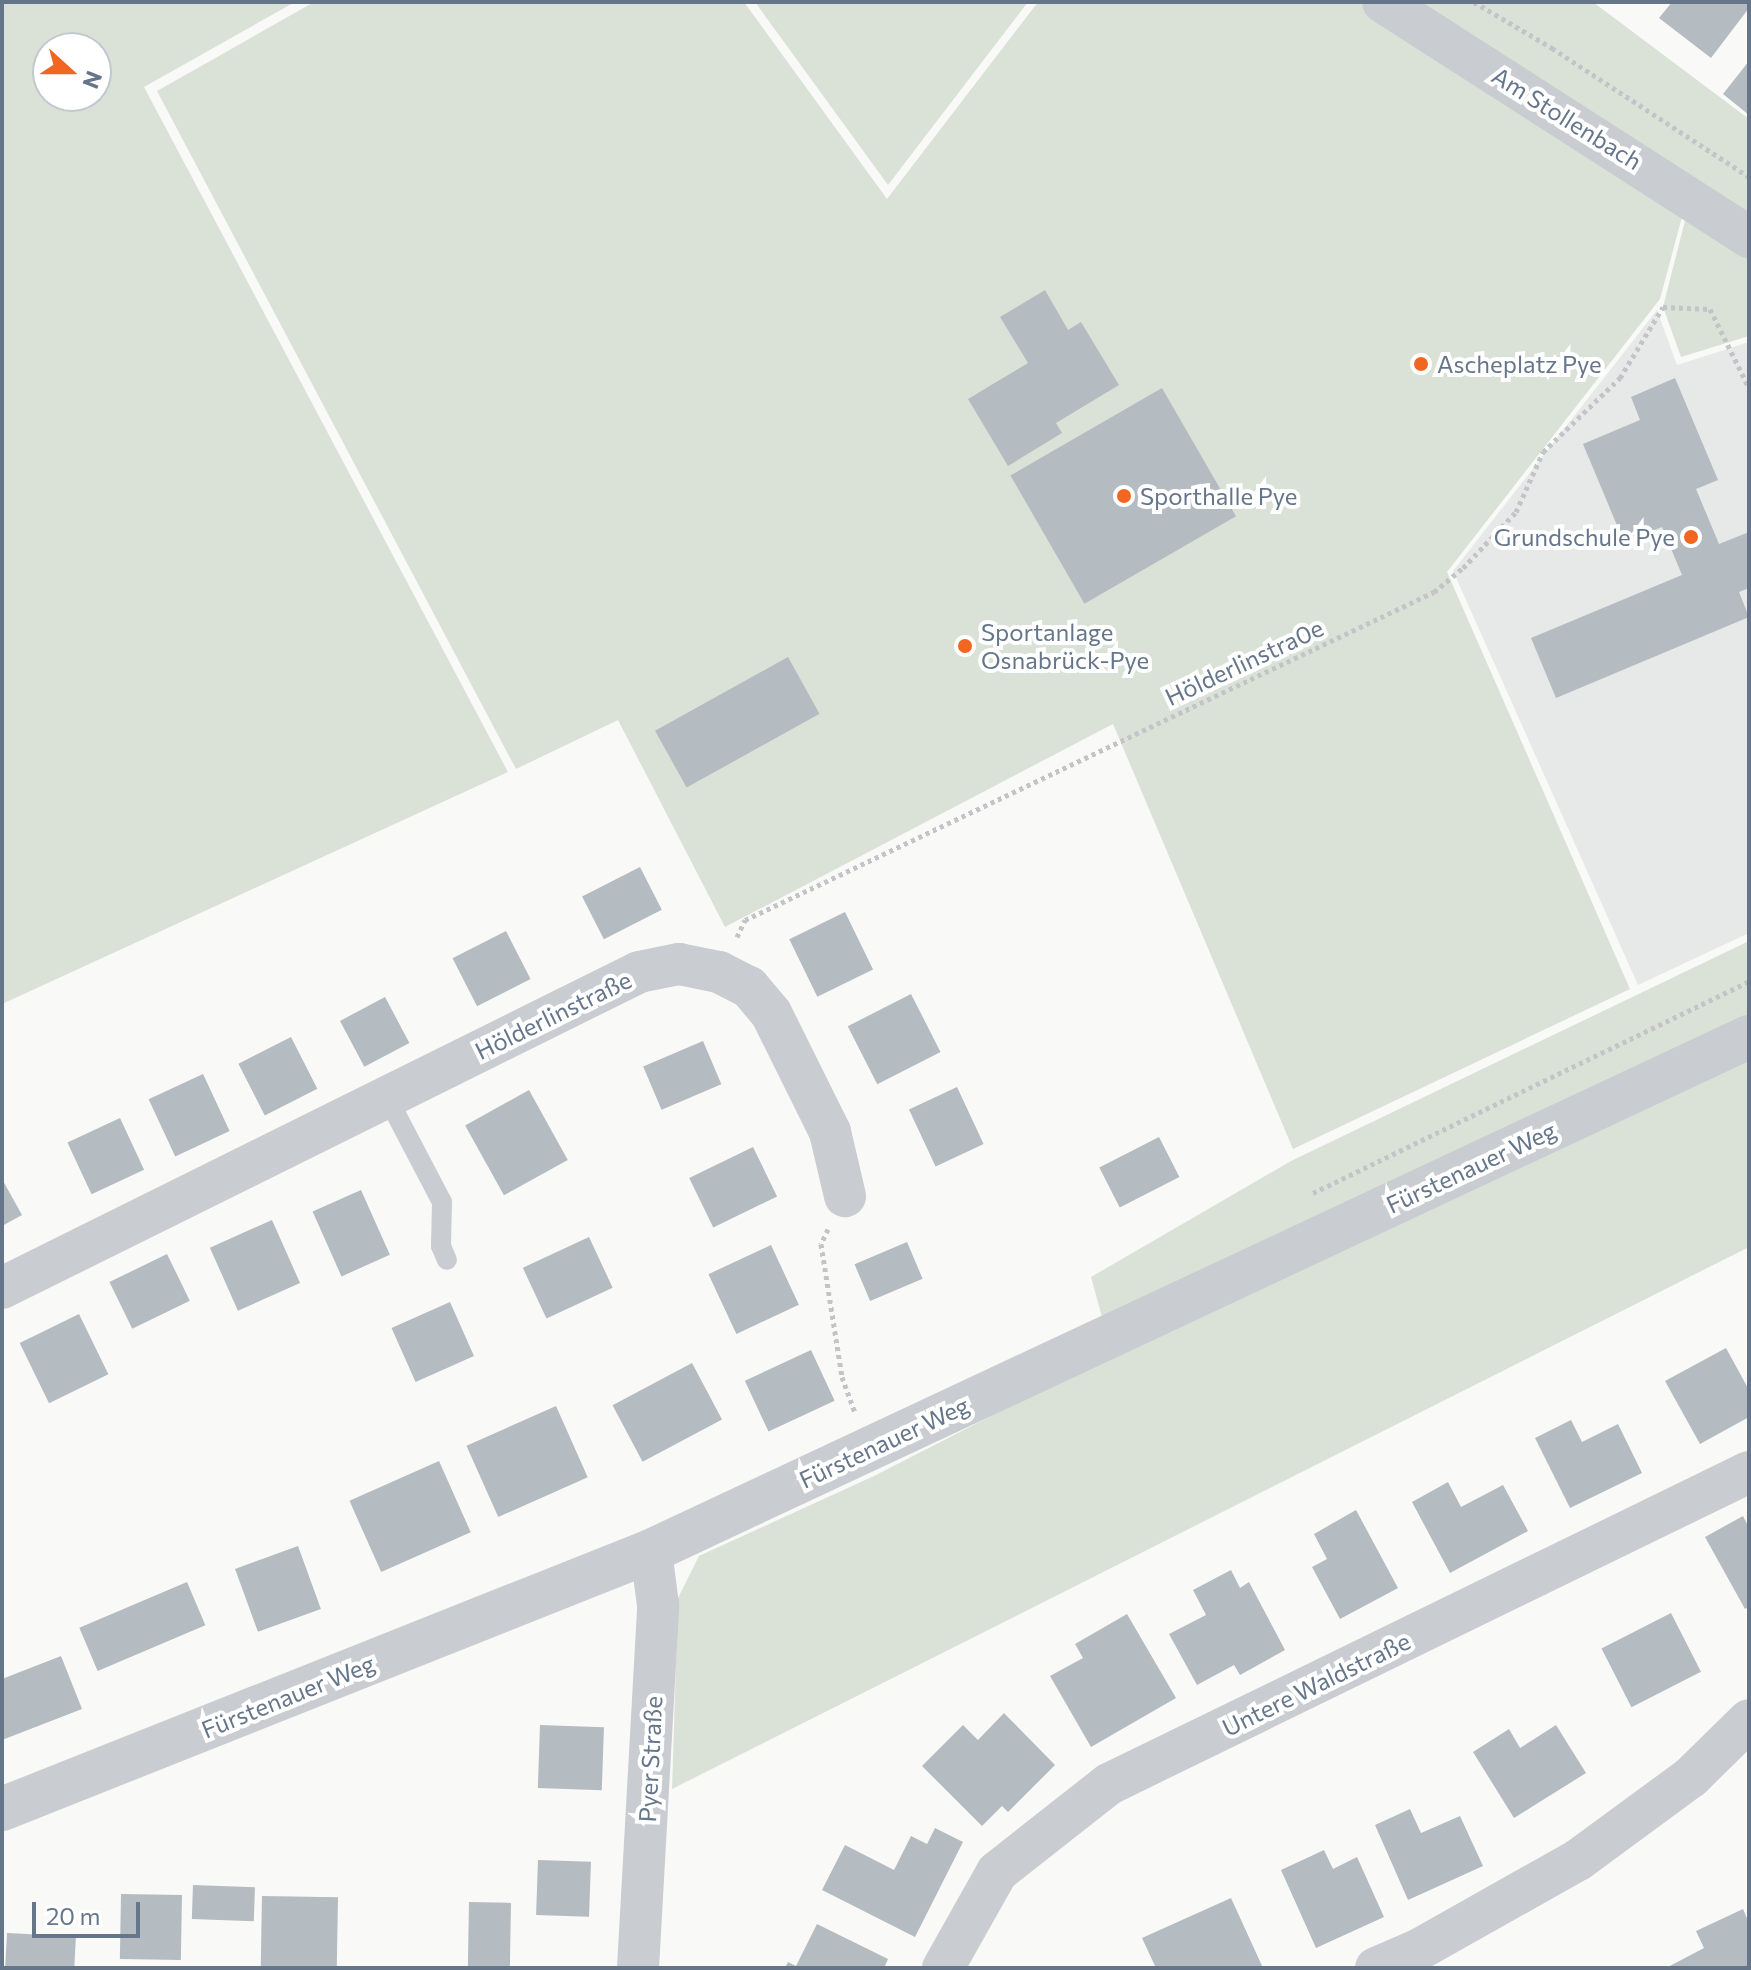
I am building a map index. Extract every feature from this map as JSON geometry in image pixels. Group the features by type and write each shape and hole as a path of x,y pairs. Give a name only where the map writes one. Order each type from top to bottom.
{"street":[{"name":"Am Stollenbach","path":"1383,2 1749,237"},
{"name":"Hölderlinstraße","path":"2,1288 639,972 679,964 719,972 749,987 771,1013 830,1132 845,1196"},
{"name":"Fürstenauer Weg","path":"2,1809 651,1551 1749,1037"},
{"name":"Untere Waldstraße","path":"943,1968 997,1872 1109,1784 1749,1472"},
{"name":"Pyer Straße","path":"638,1968 658,1605 651,1551"},
{"path":"1376,1968 1418,1950 1578,1860 1691,1777 1749,1720"}],"lane":[{"path":"387,1097 442,1202 441,1246 447,1260"}],"path":[{"path":"1474,2 1552,48 1749,177"},
{"name":"Hölderlinstra0e","path":"719,972 745,920 1434,592 1463,568 1516,512 1543,452 1620,378 1663,307 1710,309 1749,388"},
{"path":"845,1196 821,1244 842,1377 865,1451"}],"shaded area":[{"path":"2,2 295,2 144,87 508,772 2,1004"},
{"name":"Sportanlage Osnabrück-Pye","path":"314,2 744,2 887,199 1038,2 1369,2 1686,202 1660,299 1447,572 1630,989 1293,1149 1113,724 725,927 618,720 516,769 157,91"},
{"path":"755,2 1028,2 888,185"},
{"path":"1383,2 1593,2 1749,119 1749,336 1681,357 1663,307 1691,197"},
{"path":"1657,310 1677,365 1749,342 1749,933 1638,985 1453,571"},
{"path":"1749,941 1749,1247 672,1789 678,1598 699,1556 874,1476 1112,1354 1091,1277 1291,1161"}],"building":[{"path":"1672,2 1747,2 1749,8 1711,58 1659,18"},
{"path":"1749,61 1749,115 1723,94"},
{"path":"1045,290 1068,330 1081,322 1119,385 1056,423 1062,433 1008,466 968,399 1028,363 1000,317"},
{"name":"Grundschule Pye","path":"1675,378 1718,480 1696,489 1719,544 1749,532 1749,588 1739,592 1749,617 1556,698 1531,638 1682,575 1662,527 1624,542 1583,444 1640,420 1631,397"},
{"name":"Sporthalle Pye","path":"1162,388 1236,516 1084,604 1010,476"},
{"path":"788,657 820,714 687,788 655,731"},
{"path":"640,867 662,910 604,939 582,897"},
{"path":"845,912 873,970 817,997 789,939"},
{"path":"506,931 531,979 477,1006 453,958"},
{"path":"911,994 941,1052 877,1084 848,1026"},
{"path":"385,997 409,1043 364,1067 340,1021"},
{"path":"291,1037 317,1089 265,1115 238,1064"},
{"path":"703,1041 721,1084 662,1110 643,1066"},
{"path":"203,1074 230,1131 175,1156 149,1099"},
{"path":"957,1087 984,1144 936,1166 909,1109"},
{"path":"529,1090 568,1160 504,1195 465,1125"},
{"path":"120,1118 144,1170 92,1194 67,1143"},
{"path":"1159,1137 1179,1177 1120,1208 1099,1167"},
{"path":"753,1147 777,1196 713,1228 689,1178"},
{"path":"2,1179 22,1215 2,1226"},
{"path":"361,1190 390,1255 341,1276 313,1212"},
{"path":"272,1220 300,1283 238,1311 210,1248"},
{"path":"589,1237 613,1288 547,1319 523,1268"},
{"path":"907,1242 923,1279 870,1301 855,1264"},
{"path":"771,1245 799,1305 736,1334 708,1274"},
{"path":"167,1254 190,1301 132,1329 109,1282"},
{"path":"450,1302 474,1356 416,1382 392,1328"},
{"path":"79,1314 108,1374 49,1403 20,1343"},
{"path":"1726,1348 1749,1390 1749,1417 1700,1444 1665,1381"},
{"path":"811,1350 835,1401 769,1432 745,1381"},
{"path":"692,1363 722,1420 643,1462 613,1405"},
{"path":"556,1406 588,1477 498,1517 466,1446"},
{"path":"1571,1420 1582,1442 1618,1424 1642,1473 1570,1508 1535,1438"},
{"path":"439,1461 471,1532 381,1572 349,1501"},
{"path":"1448,1482 1461,1507 1503,1485 1528,1531 1450,1573 1412,1502"},
{"path":"1356,1510 1398,1588 1340,1619 1312,1567 1327,1559 1314,1534"},
{"path":"1743,1516 1749,1528 1749,1607 1745,1609 1705,1537"},
{"path":"298,1546 321,1609 258,1632 235,1569"},
{"path":"1231,1570 1240,1588 1249,1582 1285,1650 1240,1675 1234,1665 1197,1685 1169,1634 1206,1615 1193,1590"},
{"path":"187,1582 205,1625 98,1671 79,1628"},
{"path":"1671,1613 1701,1672 1631,1707 1602,1648"},
{"path":"1127,1614 1176,1698 1091,1747 1050,1676 1083,1658 1075,1644"},
{"path":"61,1656 82,1709 2,1740 2,1679"},
{"path":"1004,1713 1055,1765 1008,1812 1002,1806 982,1826 922,1766 963,1725 978,1740"},
{"path":"540,1725 604,1727 602,1790 538,1788"},
{"path":"1556,1725 1586,1773 1514,1818 1473,1752 1509,1729 1520,1748"},
{"path":"1410,1809 1421,1833 1460,1816 1483,1866 1408,1900 1375,1825"},
{"path":"935,1828 963,1842 915,1937 822,1890 845,1845 894,1870 911,1836 927,1844"},
{"path":"1324,1850 1333,1869 1357,1857 1384,1917 1316,1948 1281,1870"},
{"path":"538,1860 591,1862 589,1917 536,1915"},
{"path":"193,1885 255,1887 254,1921 192,1919"},
{"path":"121,1894 182,1895 181,1960 120,1959"},
{"path":"262,1896 338,1897 337,1967 261,1966"},
{"path":"1231,1898 1263,1968 1156,1968 1142,1938"},
{"path":"469,1902 511,1903 510,1968 468,1968"},
{"path":"1743,1909 1749,1923 1749,1968 1666,1968 1704,1948 1696,1931"},
{"path":"817,1924 888,1959 884,1968 785,1968 788,1962 796,1966"},
{"path":"7,1933 76,1937 74,1968 5,1968"}],"place":[{"name":"Ascheplatz Pye","path":"1421,364"},
{"name":"Sporthalle Pye","path":"1124,496"},
{"name":"Grundschule Pye","path":"1691,537"},
{"name":"Sportanlage Osnabrück-Pye","path":"965,646"}]}
